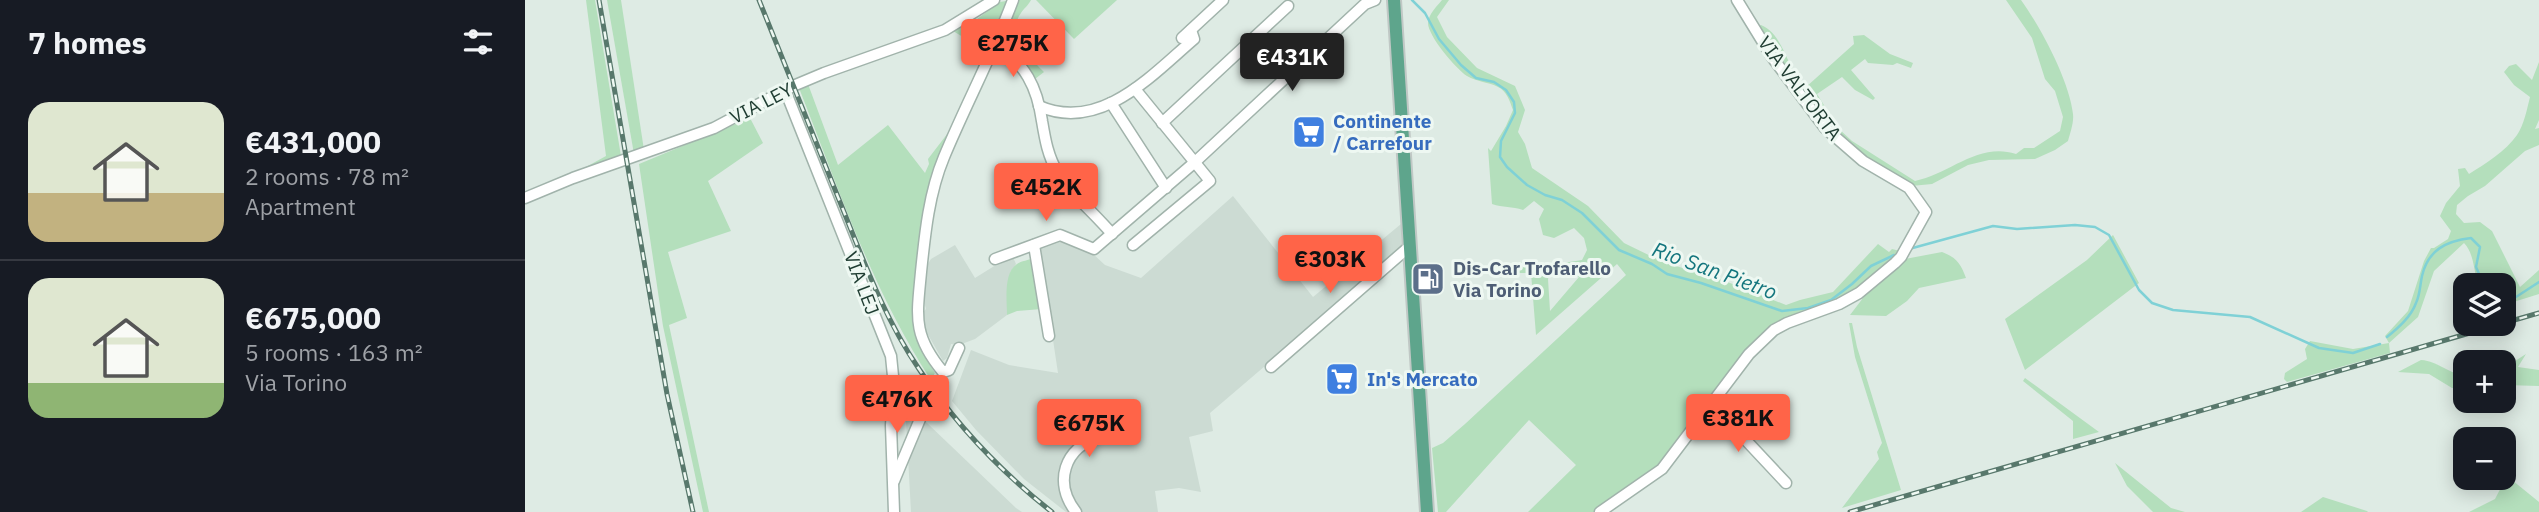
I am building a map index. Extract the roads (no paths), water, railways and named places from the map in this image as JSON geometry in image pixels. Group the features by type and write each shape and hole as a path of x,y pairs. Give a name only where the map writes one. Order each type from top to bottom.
{"main road":[{"path":"1394,0 1427,512"}],"street":[{"name":"VIA LEY","path":"525,198 573,177 714,128 785,90 824,73 945,30 994,0"},
{"path":"959,348 949,370 943,372 928,355 919,332 917,313 925,233 933,192 944,158 997,44 1013,0"},
{"path":"1182,38 1223,0"},
{"path":"995,259 1060,234 1094,249 1195,162 1365,4 1374,0"},
{"name":"VIA VALTORTA","path":"1712,404 1749,354 1774,330 1839,304 1859,293 1895,263 1926,212 1909,188 1863,161 1825,128 1772,57 1737,0"},
{"path":"1162,123 1288,6"},
{"path":"1039,106 1050,111 1085,114 1111,103 1135,89 1194,39 1191,30"},
{"path":"997,44 1025,70 1039,106 1047,147 1058,172 1112,234"},
{"path":"1133,245 1210,181 1135,89"},
{"name":"VIA LEJ","path":"785,90 891,356 894,386 891,425 894,512"},
{"path":"1111,103 1166,188"},
{"path":"1034,245 1049,336"},
{"path":"1271,367 1410,246"},
{"path":"892,485 928,400"},
{"path":"1599,512 1662,469 1712,404 1786,482"},
{"path":"1076,512 1069,503 1064,480 1066,462 1081,445 1100,437 1134,432"}],"waterway":[{"name":"Rio San Pietro","path":"1412,0 1425,13 1439,39 1461,65 1476,78 1494,82 1506,90 1514,102 1515,113 1501,141 1500,157 1507,167 1527,185 1545,195 1562,200 1582,213 1619,250 1652,264 1667,274 1782,311 1808,308 1831,300 1871,266 1894,255"},
{"name":"Rio San Pietro","path":"1909,249 1993,226 2017,229 2075,225 2095,227 2109,235 2139,290 2152,303 2173,310 2250,317 2319,348 2353,353 2380,344"},
{"name":"Rio San Pietro","path":"2387,337 2414,308 2425,267 2439,248 2471,238 2480,247 2476,267 2479,273"},
{"name":"Rio San Pietro","path":"2516,297 2539,282"}],"railway":[{"path":"599,0 667,394 693,512"},
{"path":"759,0 866,266 907,350 933,390 964,428 997,464 1052,512"},
{"path":"2516,320 2539,313"},
{"path":"1850,512 2459,336"}],"place":[{"name":"Continente / Carrefour","path":"1309,132"},
{"name":"Dis-Car Trofarello Via Torino","path":"1428,279"},
{"name":"In's Mercato","path":"1342,379"}]}
